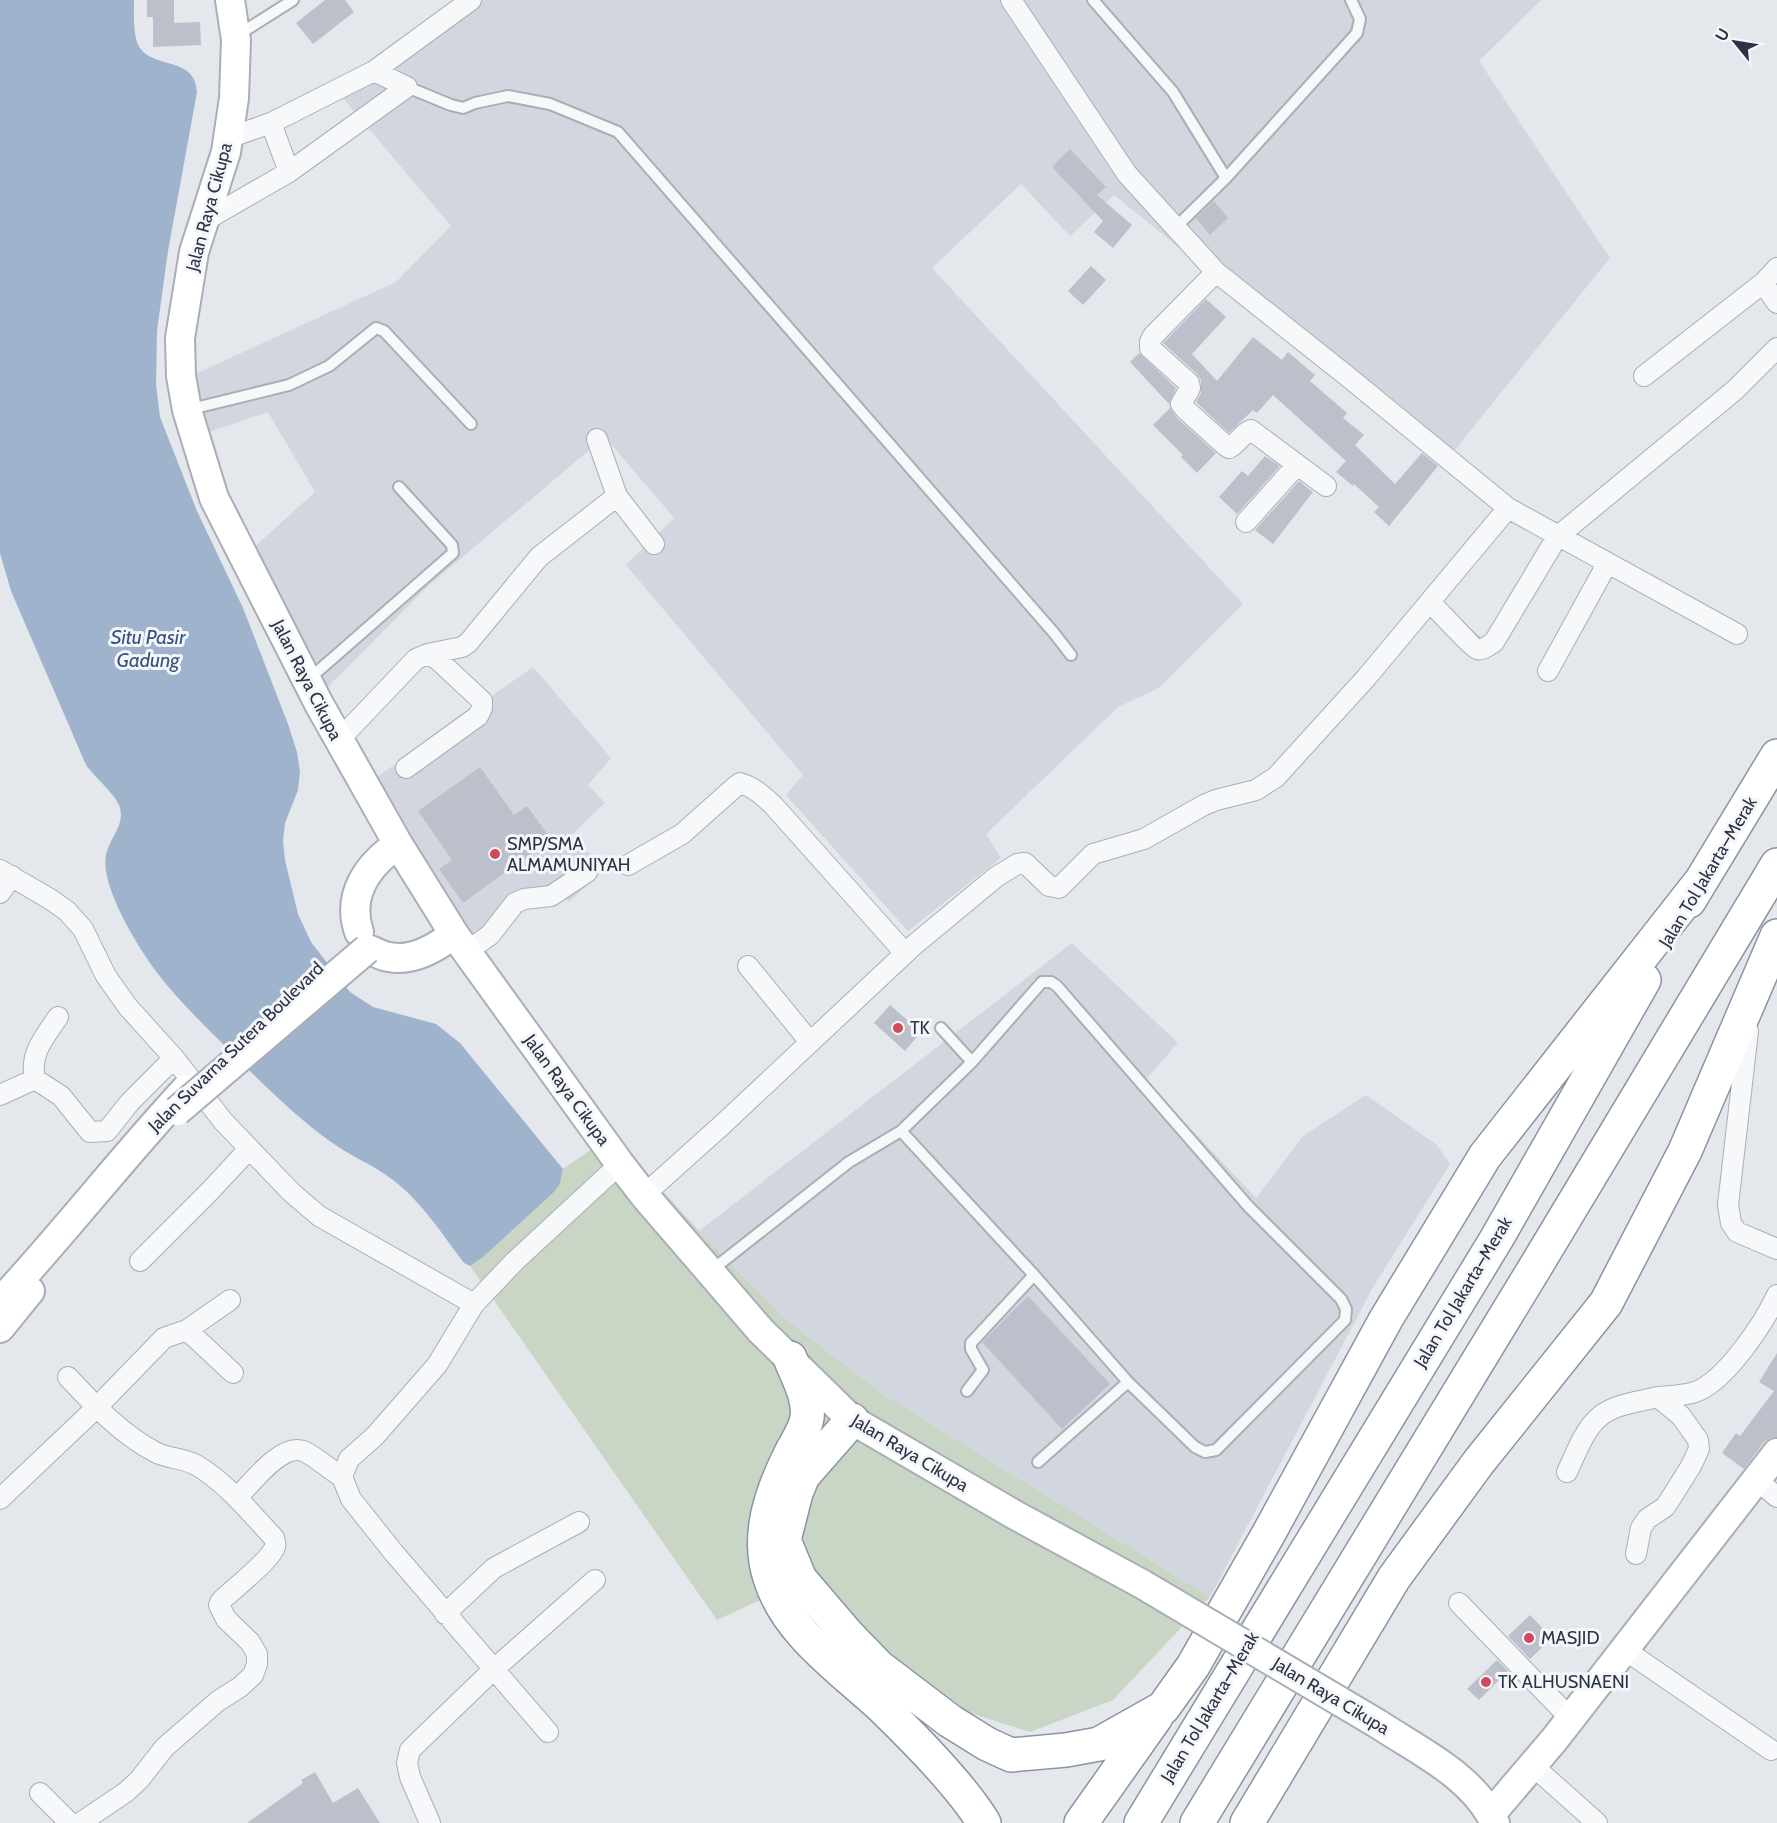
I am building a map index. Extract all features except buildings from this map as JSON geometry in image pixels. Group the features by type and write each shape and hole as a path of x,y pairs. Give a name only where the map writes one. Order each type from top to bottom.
{"highway":[{"name":"Jalan Tol Jakarta–Merak","path":"1141,1823 1497,1238 1701,881 1777,756"},
{"path":"1197,1823 1527,1282 1777,865"},
{"path":"1081,1823 1193,1666 1386,1319 1485,1156 1701,881"},
{"path":"1247,1823 1394,1578 1478,1463 1606,1303 1685,1151 1777,936"},
{"path":"790,1358 806,1397 807,1419 775,1487 766,1518 764,1552 770,1579 783,1607 801,1632 883,1708 966,1797 984,1823"},
{"path":"852,1420 803,1476 796,1493 784,1540 800,1579 879,1667 950,1721 987,1744 1011,1755 1066,1750 1099,1744 1163,1708"}],"main road":[{"name":"Jalan Raya Cikupa","path":"230,0 235,36 234,98 226,152 194,252 180,338 181,376 187,410 214,498 307,681 338,741 398,844 460,943 644,1195 761,1331 852,1420 1015,1515 1142,1584 1378,1724 1456,1775 1473,1791 1493,1819"},
{"path":"398,844 366,871 358,894 356,920 363,940 389,957 405,957 420,954 438,946 460,943"},
{"path":"0,1328 182,1100 363,940"},
{"name":"Jalan Suvarna Sutera Boulevard","path":"0,1302 38,1261 135,1144 182,1100"},
{"path":"1493,1819 1532,1765 1625,1650 1767,1489 1777,1453"}],"street":[{"path":"228,138 272,123 374,71 471,0"},
{"path":"1011,0 1127,174 1216,272 1508,508 1737,634"},
{"path":"204,221 290,172 407,87 374,71"},
{"path":"272,123 290,172"},
{"path":"1644,376 1763,283 1777,268"},
{"path":"1216,272 1153,336 1150,348 1189,383 1190,388 1181,404 1226,446 1233,447 1247,431 1251,430 1326,486"},
{"path":"1763,283 1777,303"},
{"path":"1430,602 1467,643 1477,649 1483,649 1494,642 1557,537 1735,390 1777,348"},
{"path":"597,439 618,496 654,544"},
{"path":"1246,522 1297,465"},
{"path":"338,741 416,659 428,654 462,647 468,643 539,557 618,496"},
{"path":"644,1195 905,953 996,877 1017,864 1025,863 1049,885 1059,888 1092,854 1144,839 1204,805 1266,785 1276,777 1366,678 1508,508"},
{"path":"1548,671 1608,564"},
{"path":"406,768 478,716 482,708 482,701 438,660 428,654"},
{"path":"628,865 682,834 736,786 740,783 745,784 759,792 773,806 905,953"},
{"path":"460,943 490,934 515,903 524,899 551,896 587,872"},
{"path":"0,893 6,873 67,911 83,928 106,976 122,999 174,1058 223,1121 291,1192 319,1216 474,1304"},
{"path":"748,966 810,1042"},
{"path":"1754,990 1752,1012 1746,1035 1728,1205 1731,1223 1737,1232 1777,1249"},
{"path":"58,1017 37,1049 32,1068 35,1079 61,1096 90,1132 107,1131 130,1102 174,1058"},
{"path":"0,1095 35,1079"},
{"path":"140,1261 249,1149"},
{"path":"342,1477 349,1459 381,1428 437,1365 474,1304 514,1261 620,1164"},
{"path":"1567,1472 1597,1418 1620,1406 1658,1397 1696,1392 1721,1374 1757,1330 1777,1295"},
{"path":"0,1499 96,1408 164,1338 187,1330 230,1299"},
{"path":"187,1330 233,1373"},
{"path":"68,1377 96,1408 156,1452 199,1466 237,1498 274,1538 275,1542 275,1547 261,1564 219,1605 225,1619 250,1642 257,1654 257,1664 253,1675 240,1688 218,1701 165,1747 139,1780 126,1792 80,1823"},
{"path":"1636,1554 1641,1528 1647,1519 1665,1507 1699,1449 1698,1440 1681,1416 1658,1397"},
{"path":"237,1498 267,1466 293,1449 304,1451 342,1477 351,1498 363,1514 445,1614 548,1732"},
{"path":"445,1614 494,1568 579,1522"},
{"path":"430,1823 410,1777 407,1763 410,1750 493,1670 595,1580"},
{"path":"1459,1603 1570,1718"},
{"path":"1625,1650 1771,1750"},
{"path":"1532,1765 1597,1823"},
{"path":"40,1793 70,1823"}],"lane":[{"path":"235,36 293,0"},
{"path":"1094,0 1173,92 1226,178"},
{"path":"1176,227 1226,178 1357,33 1360,19 1351,0"},
{"path":"407,87 464,108 475,103 508,96 550,104 618,132 1071,655"},
{"path":"187,410 289,385 329,366 376,328 384,332 471,424"},
{"path":"307,681 453,553 452,545 399,487"},
{"path":"709,1273 849,1162 901,1131 972,1062 1042,982 1051,982 1057,986 1248,1206 1341,1299 1346,1309 1345,1320 1216,1450 1205,1452 1195,1447 1128,1382 1034,1275 901,1131"},
{"path":"941,1028 972,1062"},
{"path":"967,1391 983,1370 971,1349 971,1343 1034,1275"},
{"path":"1038,1462 1128,1382"}],"shaded area":[{"path":"465,0 1541,0 1479,61 1610,258 1445,462 1114,195 1070,236 1021,184 932,268 1243,604 1159,688 1118,707 986,834 1001,858 908,931 786,795 803,775 626,565 674,518 605,437 428,586 319,696 252,549 315,492 268,412 209,432 193,375 396,282 451,226 338,92"},
{"path":"533,667 611,758 588,785 605,803 571,835 605,869 569,902 554,886 473,953 367,784"},
{"path":"1072,943 1178,1043 1145,1080 1256,1198 1303,1136 1366,1095 1437,1145 1450,1164 1372,1289 1210,1597 881,1393 783,1317 699,1231"}],"green space":[{"path":"612,1135 699,1231 783,1317 881,1393 1210,1597 1113,1700 1030,1732 940,1703 797,1583 717,1620 470,1266 554,1192 560,1184 563,1169"}],"water":[{"name":"Situ Pasir Gadung","path":"0,0 134,0 135,32 137,42 143,51 160,61 180,67 194,80 197,92 168,251 157,331 156,385 160,417 197,511 243,608 297,752 300,772 298,790 285,823 283,841 285,860 298,914 311,942 350,992 373,1007 436,1024 460,1043 563,1169 560,1184 554,1192 483,1257 470,1266 464,1263 413,1198 393,1180 338,1147 302,1120 197,1018 147,959 121,915 114,898 106,868 106,855 119,826 120,808 114,797 86,765 11,591 0,553"}],"place":[{"name":"SMP/SMA ALMAMUNIYAH","path":"495,854"},
{"name":"TK","path":"898,1028"},
{"name":"MASJID","path":"1529,1638"},
{"name":"TK ALHUSNAENI","path":"1486,1682"}]}
